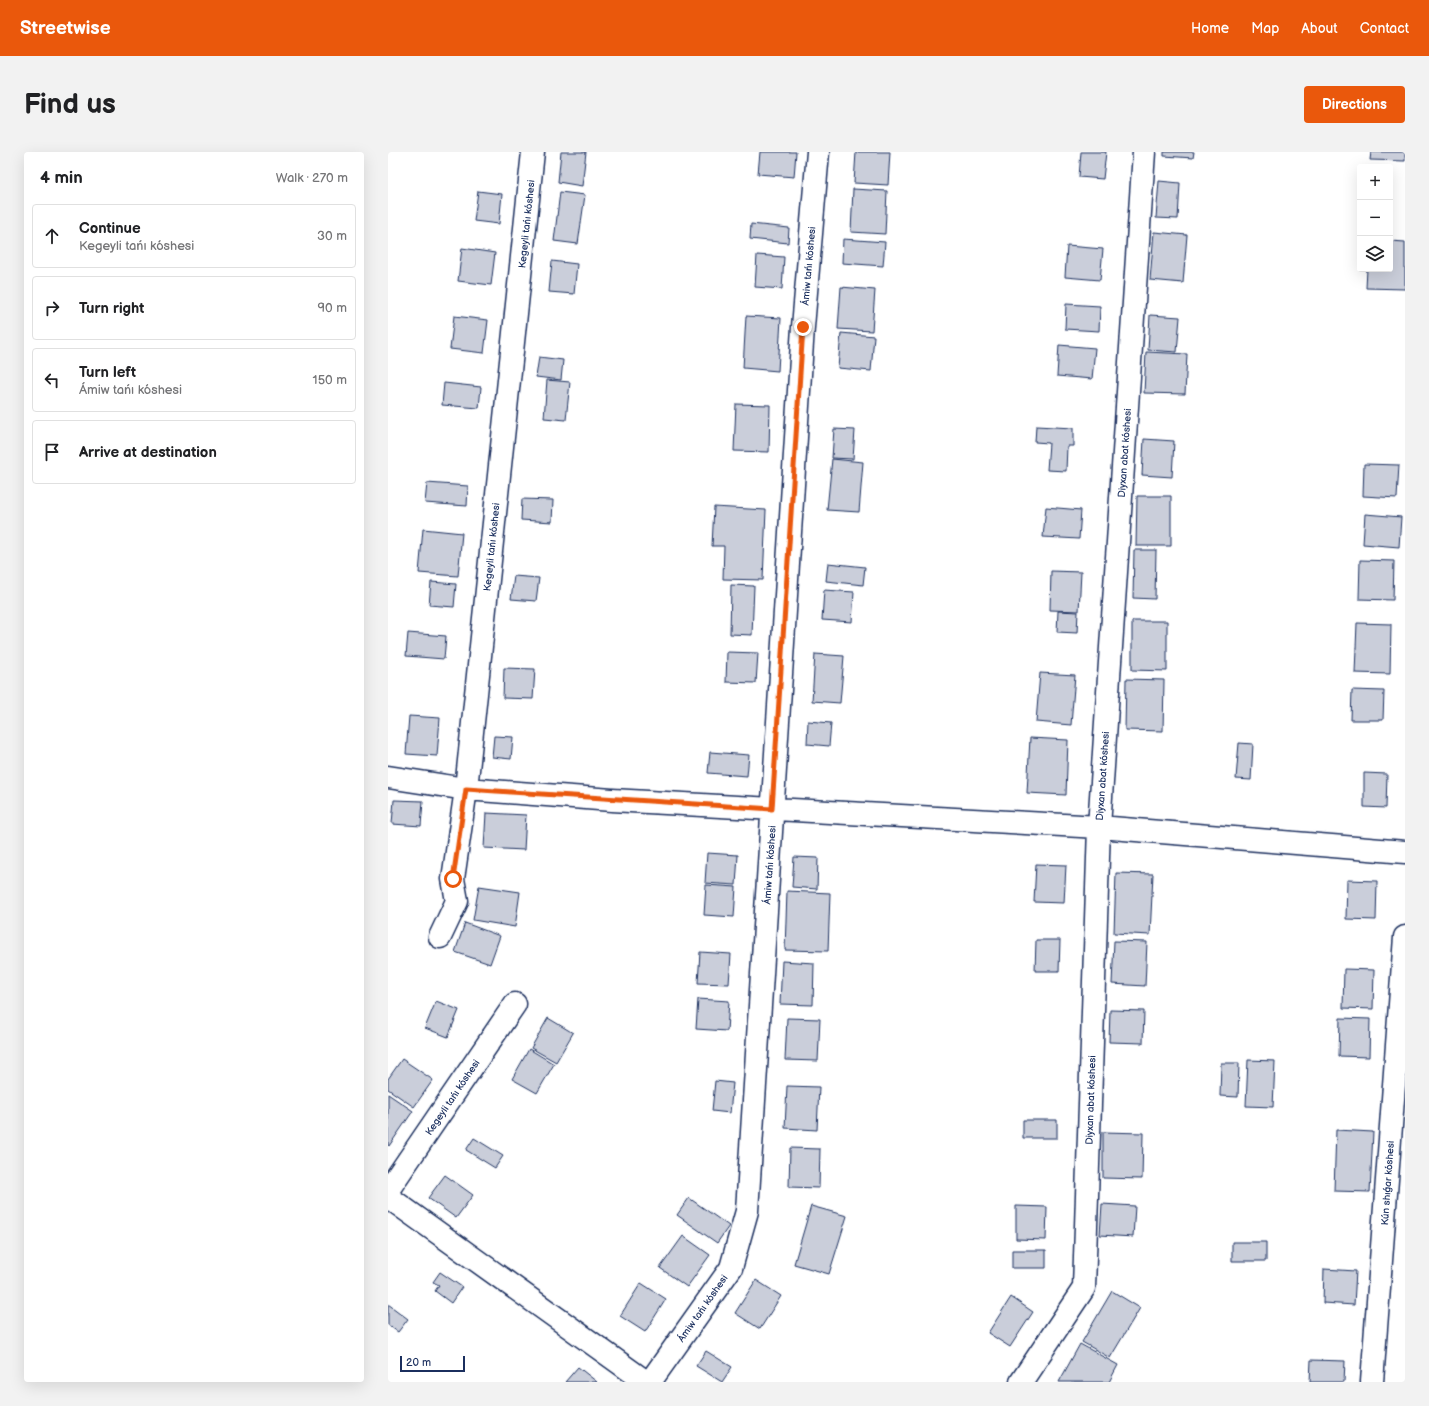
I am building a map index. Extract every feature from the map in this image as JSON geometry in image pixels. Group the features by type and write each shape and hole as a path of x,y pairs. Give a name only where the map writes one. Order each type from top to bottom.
{"street":[{"name":"Kegeyli tańı kóshesi","path":"440,937 457,901 453,879 466,789 533,152"},
{"name":"Ámiw tańı kóshesi","path":"650,1382 731,1268 747,1211 803,327 818,152"},
{"name":"Diyxan abat kóshesi","path":"1021,1382 1084,1288 1099,827 1144,152"},
{"path":"388,777 466,789 772,809 1099,827 1405,852"},
{"name":"Kún shıǵar kóshesi","path":"1372,1382 1405,937"},
{"name":"Kegeyli tańı kóshesi","path":"388,1190 515,1004"},
{"path":"388,1197 646,1382"}],"building":[{"path":"561,152 586,152 582,186 558,182"},
{"path":"760,152 796,152 794,177 758,174"},
{"path":"856,152 890,152 888,185 854,183"},
{"path":"1081,152 1106,152 1103,179 1079,177"},
{"path":"1164,152 1194,152 1193,158 1164,156"},
{"path":"1371,152 1405,152 1405,161 1370,160"},
{"path":"1159,181 1180,183 1178,219 1156,218"},
{"path":"853,189 887,191 885,234 851,232"},
{"path":"478,191 502,194 499,224 474,221"},
{"path":"560,192 585,195 578,244 554,241"},
{"path":"751,224 789,228 788,243 750,239"},
{"path":"1154,232 1187,235 1183,283 1150,280"},
{"path":"843,239 885,242 883,266 842,263"},
{"path":"1393,241 1405,242 1405,289 1366,288 1367,272 1393,272"},
{"path":"1067,246 1103,249 1100,280 1065,277"},
{"path":"462,248 495,253 491,285 458,281"},
{"path":"757,255 784,257 782,289 755,287"},
{"path":"552,261 577,264 574,294 549,292"},
{"path":"841,287 875,290 872,331 838,329"},
{"path":"1066,304 1100,306 1099,331 1065,329"},
{"path":"1150,315 1180,317 1177,352 1148,350"},
{"path":"454,316 488,320 484,353 450,349"},
{"path":"746,316 781,318 778,371 743,368"},
{"path":"841,333 874,336 871,371 838,368"},
{"path":"1059,345 1095,348 1092,379 1057,376"},
{"path":"1146,352 1187,354 1185,394 1144,393"},
{"path":"539,357 563,360 561,380 536,377"},
{"path":"547,380 570,382 566,420 544,418"},
{"path":"444,383 481,387 479,408 442,405"},
{"path":"736,404 770,405 769,452 734,451"},
{"path":"1036,426 1073,428 1073,446 1067,446 1066,471 1047,470 1049,443 1035,442"},
{"path":"834,429 855,430 853,459 832,458"},
{"path":"1144,439 1174,441 1172,477 1142,475"},
{"path":"832,459 863,462 859,512 827,510"},
{"path":"1364,464 1399,465 1397,498 1363,496"},
{"path":"427,483 468,486 467,506 425,503"},
{"path":"1137,496 1171,496 1171,546 1136,546"},
{"path":"522,499 553,500 552,522 521,520"},
{"path":"714,507 766,510 763,580 723,579 724,546 712,546"},
{"path":"1046,507 1081,510 1079,539 1043,537"},
{"path":"1365,514 1401,517 1399,547 1363,544"},
{"path":"423,529 462,533 458,576 419,573"},
{"path":"1134,550 1156,550 1155,599 1133,598"},
{"path":"1360,560 1394,561 1393,600 1359,599"},
{"path":"828,563 865,567 863,585 826,581"},
{"path":"1051,571 1081,572 1079,611 1050,610"},
{"path":"514,576 539,578 536,601 511,599"},
{"path":"431,582 456,584 454,607 429,605"},
{"path":"731,585 754,586 752,635 730,634"},
{"path":"824,590 854,592 852,622 822,620"},
{"path":"1058,611 1078,612 1077,633 1057,632"},
{"path":"1132,621 1167,621 1167,671 1132,670"},
{"path":"1357,623 1391,624 1390,674 1355,673"},
{"path":"408,633 446,636 444,659 406,656"},
{"path":"727,652 758,653 756,683 726,682"},
{"path":"815,654 844,656 840,703 812,701"},
{"path":"504,668 535,669 533,699 503,698"},
{"path":"1040,673 1075,675 1071,725 1036,722"},
{"path":"1126,679 1164,680 1163,731 1125,730"},
{"path":"1352,690 1384,691 1383,720 1351,720"},
{"path":"409,716 440,718 437,756 406,754"},
{"path":"808,721 831,723 829,746 807,744"},
{"path":"494,736 513,737 511,759 492,757"},
{"path":"1030,738 1068,740 1066,795 1027,793"},
{"path":"1239,743 1253,744 1251,780 1236,779"},
{"path":"710,752 749,755 747,776 708,773"},
{"path":"1364,773 1387,774 1386,808 1364,807"},
{"path":"394,800 423,801 421,826 392,824"},
{"path":"486,813 526,815 524,850 484,848"},
{"path":"707,853 738,855 736,885 705,883"},
{"path":"794,857 818,858 817,889 792,887"},
{"path":"1036,864 1066,865 1064,903 1034,902"},
{"path":"1116,873 1153,874 1150,935 1114,933"},
{"path":"1347,880 1377,881 1376,920 1346,919"},
{"path":"706,885 736,887 734,917 704,915"},
{"path":"479,886 520,892 515,927 473,920"},
{"path":"787,891 830,893 828,951 785,950"},
{"path":"465,923 500,936 490,964 455,952"},
{"path":"1036,940 1060,940 1059,971 1035,971"},
{"path":"1114,941 1147,942 1145,986 1112,984"},
{"path":"700,952 731,954 729,984 698,983"},
{"path":"782,961 814,963 813,1005 780,1004"},
{"path":"1344,969 1374,970 1373,1009 1343,1008"},
{"path":"698,999 729,1001 727,1031 696,1029"},
{"path":"436,1001 459,1010 448,1037 425,1028"},
{"path":"1110,1010 1144,1011 1143,1043 1109,1042"},
{"path":"548,1018 573,1033 556,1062 531,1048"},
{"path":"787,1018 820,1019 818,1061 785,1060"},
{"path":"1340,1018 1370,1019 1369,1057 1339,1056"},
{"path":"529,1049 554,1064 537,1093 512,1079"},
{"path":"402,1059 433,1080 414,1107 388,1089 388,1079"},
{"path":"1248,1060 1275,1061 1273,1107 1246,1106"},
{"path":"1221,1063 1239,1063 1238,1097 1220,1096"},
{"path":"715,1081 733,1083 730,1113 712,1111"},
{"path":"787,1086 819,1087 817,1130 785,1128"},
{"path":"388,1094 413,1111 389,1146 388,1145"},
{"path":"1023,1120 1057,1120 1057,1138 1023,1138"},
{"path":"1336,1130 1373,1132 1370,1192 1334,1191"},
{"path":"1103,1132 1143,1133 1142,1179 1103,1178"},
{"path":"474,1138 503,1156 495,1168 466,1150"},
{"path":"790,1148 820,1149 819,1188 789,1187"},
{"path":"445,1175 473,1195 456,1218 428,1198"},
{"path":"689,1198 729,1226 717,1243 677,1215"},
{"path":"1102,1204 1135,1206 1133,1237 1100,1235"},
{"path":"811,1206 847,1216 829,1274 794,1264"},
{"path":"1016,1206 1047,1207 1046,1240 1016,1239"},
{"path":"683,1236 710,1255 687,1287 660,1268"},
{"path":"1232,1242 1266,1242 1266,1261 1232,1261"},
{"path":"1012,1250 1046,1250 1046,1268 1012,1268"},
{"path":"1324,1269 1356,1271 1354,1305 1323,1303"},
{"path":"440,1272 462,1287 451,1303 435,1291 439,1285 433,1282"},
{"path":"756,1280 781,1296 760,1329 735,1313"},
{"path":"641,1283 666,1299 645,1332 620,1316"},
{"path":"1112,1291 1140,1308 1110,1358 1082,1342"},
{"path":"1011,1297 1033,1312 1010,1347 988,1333"},
{"path":"388,1304 408,1319 398,1332 388,1325"},
{"path":"1080,1344 1118,1365 1109,1382 1059,1382"},
{"path":"706,1351 732,1367 722,1382 696,1366"},
{"path":"1311,1360 1345,1361 1344,1382 1310,1382"},
{"path":"578,1367 597,1382 565,1382"}],"route":[{"path":"453,879 466,789 612,800 772,809 803,327"}]}
